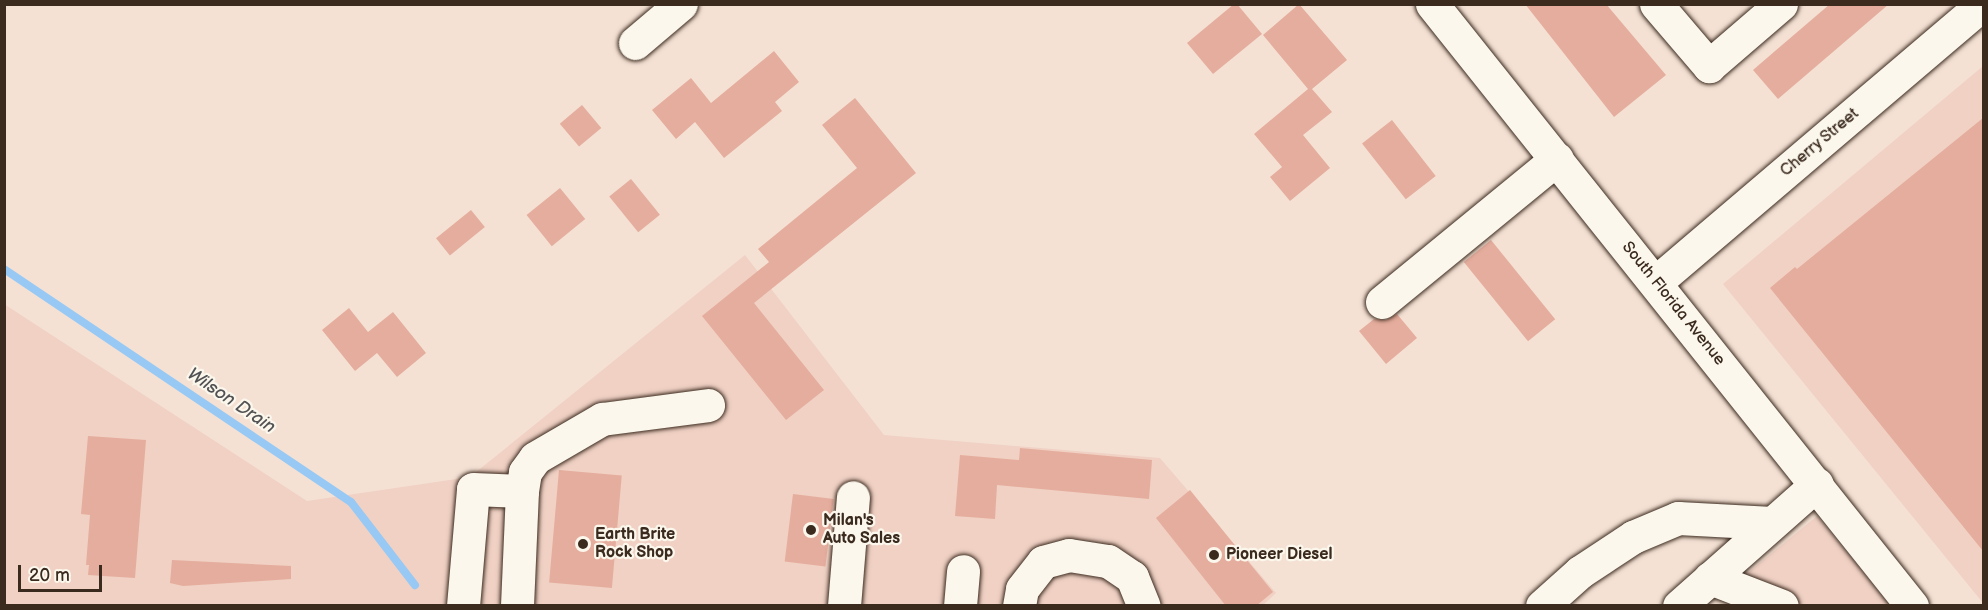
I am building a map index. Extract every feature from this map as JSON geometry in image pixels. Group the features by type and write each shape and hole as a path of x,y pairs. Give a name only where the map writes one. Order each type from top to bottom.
{"street":[{"path":"635,43 681,4"},
{"name":"South Florida Avenue","path":"1432,4 1656,282 1912,606"},
{"path":"1656,4 1709,66 1781,4"},
{"name":"Cherry Street","path":"1656,282 1983,4"},
{"path":"1382,302 1557,159"},
{"path":"517,606 522,491 525,472 535,458 602,419 708,405"},
{"path":"1679,606 1817,484"},
{"path":"463,606 473,489 522,491"},
{"path":"844,606 853,497"},
{"path":"1542,606 1581,572 1633,537 1678,518 1772,523"},
{"path":"1019,606 1022,589 1043,562 1069,555 1108,561 1132,577 1143,606"},
{"path":"960,606 963,571"},
{"path":"1710,578 1782,606"}],"shaded area":[{"path":"1983,66 1983,603 1723,284"},
{"path":"745,255 884,435 1160,458 1276,593 1262,606 5,605 4,304 307,501 470,477"},
{"path":"1817,516 1890,605 1724,606 1750,571"}],"building":[{"path":"1234,4 1237,4 1262,34 1213,74 1187,43"},
{"path":"1299,4 1347,60 1312,89 1332,112 1303,135 1330,168 1290,201 1270,177 1282,167 1254,134 1308,89 1263,35"},
{"path":"1525,4 1606,4 1666,75 1614,117"},
{"path":"1830,4 1889,4 1778,99 1753,70"},
{"path":"774,51 799,82 775,102 782,111 724,158 695,122 676,139 652,110 691,78 711,103"},
{"path":"855,98 916,173 754,303 824,390 786,420 702,316 769,262 758,249 857,168 822,125"},
{"path":"582,105 601,128 579,147 560,124"},
{"path":"1983,118 1983,551 1770,288 1795,267 1797,269"},
{"path":"1392,120 1436,176 1406,199 1362,143"},
{"path":"631,179 660,215 638,232 609,197"},
{"path":"560,188 585,219 552,246 527,215"},
{"path":"471,210 485,227 450,255 436,238"},
{"path":"1491,240 1555,319 1528,341 1464,262"},
{"path":"349,308 368,332 393,312 426,353 397,377 377,353 355,371 322,330"},
{"path":"1397,314 1417,338 1386,364 1359,331 1374,319 1386,320"},
{"path":"88,436 146,440 135,578 88,575 89,565 86,565 90,515 81,514"},
{"path":"1020,448 1152,460 1149,499 997,485 995,519 955,516 960,455 1019,460"},
{"path":"559,470 622,475 612,588 549,583"},
{"name":"Pioneer Diesel","path":"1190,490 1273,592 1256,606 1226,606 1156,518"},
{"name":"Milan's Auto Sales","path":"793,494 834,499 825,566 785,561"},
{"path":"172,560 291,566 291,579 183,586 170,583"}],"waterway":[{"name":"Wilson Drain","path":"4,269 351,502 415,585"}],"place":[{"name":"Milan's Auto Sales","path":"811,530"},
{"name":"Earth Brite Rock Shop","path":"583,544"},
{"name":"Pioneer Diesel","path":"1214,555"}]}
